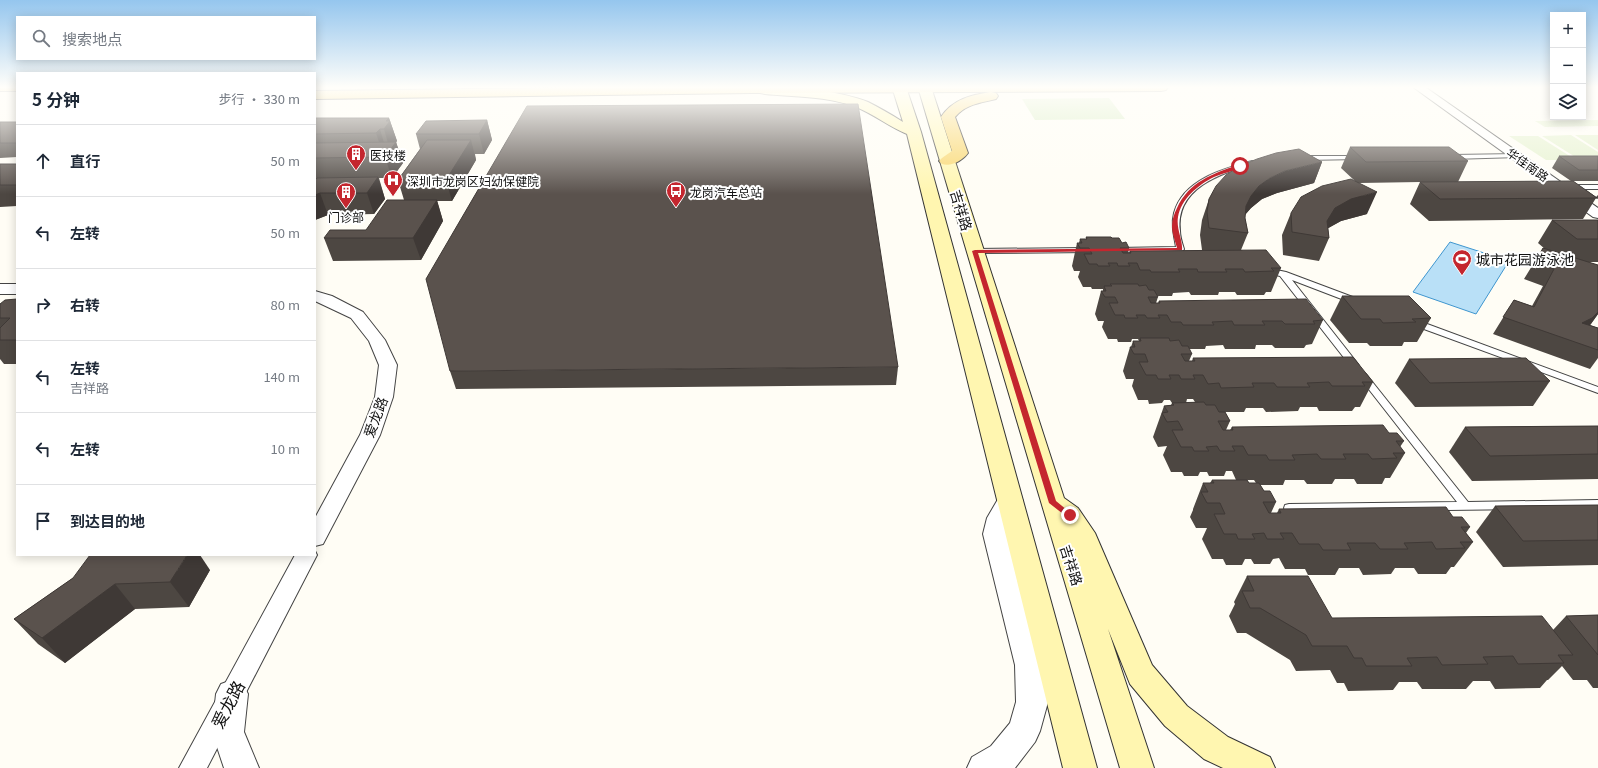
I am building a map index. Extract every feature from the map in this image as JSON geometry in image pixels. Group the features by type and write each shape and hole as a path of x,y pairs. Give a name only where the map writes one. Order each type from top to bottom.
{"main road":[{"path":"894,123 914,132"},
{"name":"吉祥路","path":"911,123 1080,768"},
{"name":"吉祥路","path":"935,123 1137,768"},
{"path":"947,161 960,153 950,123"},
{"path":"1053,503 1070,515 1082,533 1141,674 1176,716 1216,748 1258,768"}],"street":[{"name":"华佳南路","path":"1469,123 1598,214"},
{"path":"0,289 16,289"},
{"name":"爱龙路","path":"316,296 326,299 357,315 377,340 388,365 384,396 370,435 316,536"},
{"path":"984,768 1003,757 1024,731 1032,702 1030,665 996,534 1000,518 1010,501"},
{"name":"爱龙路","path":"193,768 305,556"},
{"path":"232,694 228,732 238,762 242,768"}],"lane":[{"path":"1447,157 1517,156"},
{"path":"1300,158 1369,158"},
{"path":"1109,250 1184,250 1175,226 1176,216 1184,198 1192,190 1212,176 1240,166 1262,162"},
{"path":"1560,187 1598,187"},
{"path":"975,251 1093,250"},
{"path":"1261,269 1283,274 1365,304"},
{"path":"1283,274 1465,505"},
{"path":"1410,321 1598,390"},
{"path":"1289,508 1598,504"}],"green space":[{"path":"1538,123 1598,123 1598,126 1545,127"},
{"path":"1571,135 1598,152 1598,160 1580,160 1542,136"},
{"path":"1575,135 1598,135 1598,150"},
{"path":"1509,136 1538,136 1576,160 1546,160"}],"water":[{"name":"城市花园游泳池","path":"1450,242 1509,261 1476,314 1413,292"}],"building":[{"path":"0,123 16,123 16,143 0,143"},
{"path":"316,123 389,123 384,129 380,129 376,133 316,134"},
{"path":"425,123 485,123 479,134 416,134"},
{"name":"龙岗汽车总站","path":"517,123 861,123 898,367 450,371 426,279"},
{"path":"427,140 471,140 446,180 398,180"},
{"path":"396,142 385,157 316,158 316,143"},
{"path":"1350,147 1449,147 1468,161 1366,162"},
{"path":"1299,149 1322,162 1285,171 1270,178 1259,186 1251,196 1246,206 1245,218 1248,233 1209,228 1207,212 1209,199 1216,186 1226,175 1240,166 1257,159 1276,153"},
{"path":"1559,156 1598,156 1598,170 1579,170"},
{"path":"0,164 16,164 16,185 0,185"},
{"path":"378,177 367,193 320,193 316,195 317,178"},
{"path":"1351,179 1377,192 1351,199 1335,208 1327,221 1329,238 1292,232 1291,213 1301,197 1322,186"},
{"path":"1573,181 1597,198 1440,199 1420,182"},
{"path":"387,200 437,200 413,238 324,238 330,230 366,230"},
{"path":"1552,220 1598,220 1598,239 1577,239"},
{"path":"1086,237 1119,238 1122,243 1126,242 1129,248 1120,248 1123,253 1131,253 1130,251 1266,250 1281,268 1271,268 1274,271 1245,272 1243,269 1225,269 1227,272 1198,272 1197,269 1178,269 1180,272 1151,272 1150,270 1140,270 1137,263 1128,263 1130,266 1118,266 1117,263 1108,263 1110,266 1098,266 1097,264 1089,264 1084,254 1092,254 1089,248 1080,248 1077,243 1082,243 1080,239 1087,239"},
{"path":"1543,248 1598,265 1598,312 1592,318 1582,323 1598,328 1598,350 1503,317 1514,300 1534,307 1554,269 1535,263"},
{"path":"1110,284 1146,285 1149,290 1154,290 1158,297 1148,297 1151,303 1160,303 1159,301 1306,299 1323,320 1313,321 1315,324 1285,324 1282,321 1262,321 1265,325 1234,325 1232,321 1212,322 1214,325 1183,325 1181,322 1171,322 1167,315 1158,315 1160,318 1147,318 1145,315 1136,315 1138,318 1125,318 1124,315 1115,315 1109,303 1118,303 1115,297 1105,297 1101,291 1106,291 1104,286 1112,286"},
{"path":"1342,296 1409,296 1431,318 1412,319 1416,322 1383,323 1380,319 1361,319"},
{"path":"16,299 16,340 0,340 0,328 10,318 0,318 0,304 5,300"},
{"path":"1140,338 1169,338 1170,341 1179,340 1182,346 1188,346 1192,354 1181,354 1185,361 1195,361 1193,358 1353,357 1373,382 1362,382 1365,386 1332,386 1329,382 1307,383 1310,387 1277,387 1274,383 1252,383 1254,387 1221,388 1219,383 1208,384 1203,375 1193,375 1195,379 1181,379 1179,375 1169,375 1171,379 1158,379 1156,375 1146,375 1139,362 1148,362 1145,354 1134,354 1130,347 1135,347 1133,341 1141,341"},
{"path":"1526,358 1550,381 1430,383 1409,359"},
{"path":"1204,402 1206,405 1215,405 1219,412 1225,412 1230,421 1218,421 1223,430 1233,430 1232,427 1383,425 1389,433 1397,433 1404,441 1396,441 1405,453 1393,453 1397,458 1372,459 1368,454 1343,454 1346,459 1321,459 1317,454 1292,455 1295,460 1269,460 1266,455 1248,455 1243,446 1232,446 1235,451 1220,451 1217,446 1206,447 1209,451 1194,451 1192,447 1181,447 1172,430 1183,430 1178,421 1167,422 1162,413 1168,412 1164,406 1174,405 1172,403"},
{"path":"1598,426 1598,454 1490,456 1465,427"},
{"path":"1212,480 1247,480 1249,483 1259,483 1264,491 1270,491 1276,502 1263,502 1269,513 1281,513 1279,509 1446,507 1453,517 1462,517 1470,527 1461,527 1473,542 1460,542 1465,548 1436,549 1432,542 1404,543 1408,549 1380,549 1375,543 1347,543 1351,550 1323,550 1319,544 1299,544 1292,533 1280,533 1284,539 1267,539 1264,533 1252,534 1255,539 1238,539 1236,534 1224,534 1214,514 1225,514 1220,503 1207,503 1201,492 1208,492 1203,483 1214,483"},
{"path":"1598,505 1598,540 1523,541 1495,506"},
{"path":"89,556 186,556 170,582 115,584 42,638 14,619 73,578"},
{"path":"1247,576 1308,576 1332,618 1542,616 1573,655 1558,655 1564,663 1518,664 1513,656 1483,657 1488,664 1442,665 1437,657 1407,658 1412,666 1366,666 1362,658 1354,658 1347,646 1312,646 1306,635 1260,608 1250,608 1242,591 1254,591"},
{"path":"1598,615 1598,655 1566,616"}],"place":[{"name":"医技楼","path":"356,171"},
{"name":"深圳市龙岗区妇幼保健院","path":"393,197"},
{"name":"龙岗汽车总站","path":"676,208"},
{"name":"门诊部","path":"346,209"},
{"name":"城市花园游泳池","path":"1462,276"}],"route":[{"path":"1070,515 1053,503 975,251 1180,249 1176,238 1175,226 1179,206 1184,198 1201,182 1212,176 1240,166"}]}
